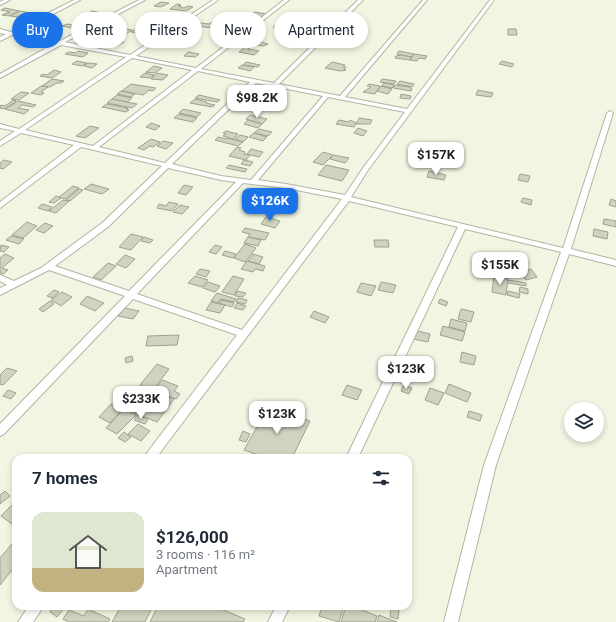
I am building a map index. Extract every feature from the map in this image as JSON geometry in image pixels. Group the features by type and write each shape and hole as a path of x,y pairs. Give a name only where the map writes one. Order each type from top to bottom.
{"street":[{"path":"0,4 8,0"},
{"path":"0,39 78,0"},
{"path":"63,41 143,0"},
{"path":"0,144 216,0"},
{"path":"93,149 195,69 287,0"},
{"path":"275,85 362,0"},
{"path":"341,98 425,0"},
{"path":"152,454 347,198 365,169 492,0"},
{"path":"0,31 11,33"},
{"path":"63,44 409,111"},
{"path":"0,76 51,48"},
{"path":"0,292 49,267 105,225 254,81"},
{"path":"253,182 327,95"},
{"path":"451,622 490,465 566,251 610,113"},
{"path":"0,126 166,167 221,178 286,186 347,198 616,262"},
{"path":"0,206 79,145"},
{"path":"0,431 241,181"},
{"path":"354,454 462,226"},
{"path":"49,267 244,334"},
{"path":"0,278 15,285"},
{"path":"25,622 34,610"},
{"path":"275,622 281,610"}],"building":[{"path":"161,2 169,3 161,7 154,6"},
{"path":"177,4 181,5 178,6 184,8 188,6 193,7 186,11 170,9"},
{"path":"5,8 19,11 12,12 12,14 9,16 2,15 10,12 1,10"},
{"path":"202,23 210,23 210,28 202,27"},
{"path":"71,25 71,28 63,26"},
{"path":"127,29 132,30 127,33"},
{"path":"508,29 516,29 517,35 508,35"},
{"path":"244,48 259,51 254,55 239,52"},
{"path":"78,51 88,53 83,57 65,54 69,52 76,53"},
{"path":"399,51 414,54 411,57 397,54"},
{"path":"188,52 199,54 195,57 184,56"},
{"path":"414,54 427,56 425,59 419,58 417,61 410,60"},
{"path":"401,55 411,57 410,60 395,58 396,56"},
{"path":"77,61 87,63 82,66 72,64"},
{"path":"502,61 514,64 512,67 499,64"},
{"path":"246,62 260,65 258,67 243,65"},
{"path":"332,62 345,65 343,67 346,67 344,70 346,70 340,71 325,68"},
{"path":"88,63 97,64 92,68 84,66"},
{"path":"242,65 254,67 250,71 238,68"},
{"path":"154,66 162,68 155,73 146,72"},
{"path":"54,70 61,72 52,78 40,76 43,74 47,75"},
{"path":"145,73 154,75 150,78 140,77"},
{"path":"157,73 168,75 163,80 151,79"},
{"path":"52,79 64,81 50,87 42,86"},
{"path":"382,79 396,81 394,84 380,82"},
{"path":"400,81 414,84 412,87 397,84"},
{"path":"384,83 394,85 392,88 382,86"},
{"path":"131,84 156,88 153,91 149,90 143,95 122,91"},
{"path":"369,84 380,86 375,94 363,92 371,87 367,86"},
{"path":"395,85 409,87 412,89 411,91 393,88"},
{"path":"41,86 48,87 41,92 44,93 41,95 31,93"},
{"path":"381,86 392,89 388,94 377,91"},
{"path":"478,90 493,93 491,97 476,95"},
{"path":"121,91 135,94 131,97 117,94"},
{"path":"21,92 29,93 19,100 11,99"},
{"path":"401,94 411,96 410,99 400,98"},
{"path":"117,95 132,98 127,102 112,99"},
{"path":"199,95 220,100 217,102 195,98"},
{"path":"112,99 137,104 132,108 107,103"},
{"path":"195,99 215,105 212,107 190,103"},
{"path":"13,100 16,101 5,109 0,108 1,105 5,106"},
{"path":"18,101 36,105 33,107 22,105 18,108 29,110 24,114 5,109"},
{"path":"107,104 128,108 126,109 129,110 126,112 102,107"},
{"path":"183,109 201,113 197,117 179,113"},
{"path":"179,114 197,118 193,122 174,118"},
{"path":"250,115 267,119 262,124 246,119"},
{"path":"359,118 372,120 370,124 356,124"},
{"path":"248,120 262,124 258,128 244,124"},
{"path":"339,120 349,122 350,120 356,123 354,127 336,124"},
{"path":"151,123 160,126 155,130 146,127"},
{"path":"90,126 99,128 85,138 76,136"},
{"path":"358,128 367,131 363,136 354,133"},
{"path":"259,129 272,132 268,136 254,133"},
{"path":"226,131 238,134 233,139 223,136 226,134 223,133"},
{"path":"254,133 267,137 263,141 249,137"},
{"path":"240,135 248,137 243,142 235,139"},
{"path":"218,137 243,142 238,146 215,140"},
{"path":"151,139 160,142 153,147 150,146 144,150 138,148"},
{"path":"163,141 173,143 166,149 157,146"},
{"path":"237,147 241,148 239,150 245,152 244,154 250,155 246,160 229,156"},
{"path":"251,149 263,152 259,157 247,154"},
{"path":"323,152 333,155 323,165 313,162"},
{"path":"333,155 349,158 345,163 330,159"},
{"path":"4,160 12,162 3,169 0,168 0,163"},
{"path":"244,160 253,162 250,166 241,164"},
{"path":"229,165 247,169 245,172 226,168"},
{"path":"326,165 349,170 342,181 318,175"},
{"path":"429,171 446,175 444,180 427,177"},
{"path":"520,174 530,176 528,182 518,180"},
{"path":"91,184 109,189 102,194 84,189"},
{"path":"184,185 193,187 186,195 178,193"},
{"path":"73,186 79,188 65,199 59,197"},
{"path":"79,189 83,190 70,201 66,200"},
{"path":"56,196 61,198 54,203 49,202"},
{"path":"523,198 532,200 531,205 521,202"},
{"path":"611,199 616,201 616,207 609,205"},
{"path":"63,200 69,201 56,213 49,211"},
{"path":"169,202 178,204 172,211 157,208 159,204 166,206"},
{"path":"42,204 52,207 48,211 38,208"},
{"path":"180,205 189,207 182,214 173,212"},
{"path":"266,217 280,221 275,228 261,224"},
{"path":"604,219 616,221 616,227 603,224"},
{"path":"27,222 37,226 23,238 12,235"},
{"path":"45,223 53,226 44,233 36,230"},
{"path":"245,228 269,233 265,240 248,237 250,234 242,232"},
{"path":"594,229 608,232 607,239 593,236"},
{"path":"131,234 143,237 131,250 119,247"},
{"path":"11,236 24,239 19,244 6,240"},
{"path":"144,237 153,240 150,243 141,241"},
{"path":"248,237 261,240 258,246 244,243"},
{"path":"374,240 388,240 389,247 375,247"},
{"path":"245,244 256,248 245,262 234,258"},
{"path":"1,245 9,247 4,252 0,251"},
{"path":"215,245 222,247 216,254 209,252"},
{"path":"225,251 236,254 233,258 222,255"},
{"path":"5,254 14,258 2,268 8,270 3,274 0,273 0,258"},
{"path":"253,254 263,257 259,264 248,261"},
{"path":"125,255 135,259 126,268 116,264"},
{"path":"503,259 514,262 512,265 502,262"},
{"path":"247,261 265,266 263,271 255,269 253,272 241,269"},
{"path":"108,263 116,266 101,280 93,277"},
{"path":"495,267 510,270 509,278 494,275"},
{"path":"200,269 210,271 206,277 196,274"},
{"path":"531,269 537,277 526,280 519,273"},
{"path":"195,276 208,280 202,287 188,283"},
{"path":"233,276 244,279 234,295 222,292"},
{"path":"494,276 508,279 506,295 492,292"},
{"path":"508,280 526,283 526,286 508,283"},
{"path":"208,282 220,286 215,292 203,288"},
{"path":"381,282 396,285 393,293 378,290"},
{"path":"361,283 376,286 371,296 357,292"},
{"path":"520,287 528,289 528,294 519,292"},
{"path":"54,290 59,292 52,298 47,296"},
{"path":"237,291 246,293 243,297 235,296"},
{"path":"508,291 520,294 519,298 507,295"},
{"path":"62,292 72,297 61,306 51,300"},
{"path":"217,293 236,299 234,302 221,299 218,303 211,301"},
{"path":"87,296 104,303 95,311 80,304"},
{"path":"238,298 247,300 245,304 236,302"},
{"path":"440,299 448,302 446,306 438,303"},
{"path":"221,300 234,303 232,307 219,303"},
{"path":"50,301 54,304 43,312 39,309"},
{"path":"211,302 225,305 220,313 206,310"},
{"path":"237,303 246,306 243,310 234,308"},
{"path":"124,308 139,311 133,319 118,316"},
{"path":"461,309 474,312 471,322 458,319"},
{"path":"314,311 329,317 325,323 310,317"},
{"path":"451,319 467,323 465,331 449,327"},
{"path":"443,326 465,332 462,341 440,335"},
{"path":"414,330 430,334 428,342 413,339"},
{"path":"179,335 177,345 146,346 148,336"},
{"path":"462,352 476,356 474,365 460,362"},
{"path":"132,356 133,361 126,363 125,358"},
{"path":"157,364 169,369 153,390 140,385"},
{"path":"7,368 17,371 3,385 0,384 0,375"},
{"path":"162,380 178,386 174,391 180,394 176,399 154,391"},
{"path":"449,384 471,393 467,402 445,393"},
{"path":"347,385 362,390 357,400 342,395"},
{"path":"140,386 174,399 157,422 122,408","holes":["150,399 163,403 158,410 145,406"]},
{"path":"403,386 412,388 409,394 401,391"},
{"path":"430,388 444,393 438,405 425,400"},
{"path":"8,390 16,393 11,399 3,396"},
{"path":"111,404 123,409 110,423 99,417"},
{"path":"268,407 310,421 294,454 256,454 244,450"},
{"path":"124,409 136,415 117,434 106,428"},
{"path":"469,411 482,415 480,421 467,417"},
{"path":"137,415 148,419 145,424 134,420"},
{"path":"138,424 150,431 141,441 128,434"},
{"path":"243,431 250,434 246,442 239,440"},
{"path":"124,432 131,437 125,442 118,438"},
{"path":"5,491 10,496 0,504 0,495"},
{"path":"12,505 12,524 1,516"},
{"path":"12,544 12,570 0,585 0,558"},
{"path":"51,610 63,610 57,617 50,612"},
{"path":"69,610 84,616 87,610 90,610 110,619 108,622 69,622 63,619"},
{"path":"119,610 151,610 145,622 112,622"},
{"path":"156,610 224,610 245,619 243,622 150,622"},
{"path":"321,610 343,610 339,622 319,616"},
{"path":"345,610 362,610 377,616 375,622 341,622"},
{"path":"391,610 399,610 398,619 390,617"},
{"path":"379,615 397,622 377,622"}]}
